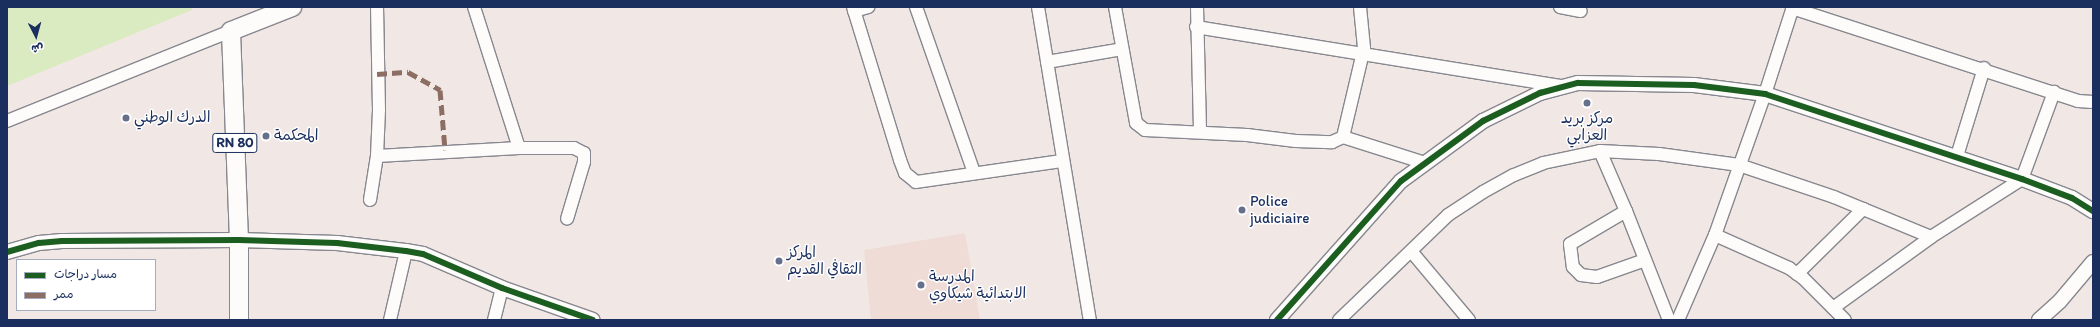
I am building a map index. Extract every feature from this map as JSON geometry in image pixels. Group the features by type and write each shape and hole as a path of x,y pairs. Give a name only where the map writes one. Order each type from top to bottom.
{"main road":[{"path":"231,30 292,7"},
{"name":"RN 80","path":"231,30 240,240 239,320"}],"street":[{"path":"370,200 377,156 379,110 377,7"},
{"path":"474,7 519,148"},
{"path":"868,7 854,9 905,173 916,182 1062,161"},
{"path":"916,7 974,173"},
{"path":"1038,7 1062,161 1090,320"},
{"path":"1115,7 1136,123 1151,131 1200,132 1296,141 1332,142 1343,137 1424,163"},
{"path":"1197,7 1196,28 1200,132"},
{"path":"1343,137 1363,54 1360,7"},
{"path":"1560,7 1581,11"},
{"path":"1678,320 1715,235 1765,94 1793,8 1984,68 2078,100 2093,102"},
{"path":"1196,28 1560,86"},
{"path":"7,121 231,30"},
{"path":"1047,62 1122,49"},
{"path":"1957,156 1984,68"},
{"path":"1277,320 1401,181 1483,121 1513,105 1560,86 1578,83 1687,85 1765,94 1957,156 2072,198 2093,210"},
{"path":"1833,308 1932,237 2022,179 2054,92"},
{"path":"377,156 519,148 574,148 584,153 584,162 567,219"},
{"path":"1339,320 1448,215 1514,175 1543,163 1600,151 1659,154 1739,166 1864,209 1932,237"},
{"path":"1600,151 1669,320"},
{"path":"1797,274 1864,209"},
{"path":"1626,212 1570,244 1569,252 1573,267 1580,275 1597,277 1645,260"},
{"path":"1715,235 1797,274 1845,320"},
{"path":"7,252 39,243 62,241 240,240 337,243 406,251 423,254 502,288 593,320"},
{"path":"390,320 406,251"},
{"path":"1411,251 1469,320"},
{"path":"2039,320 2060,301 2093,262"},
{"path":"494,320 502,288"}],"shaded area":[{"name":"المدرسة الابتدائية شيكاوي","path":"965,233 980,320 871,320 864,250"}],"green space":[{"path":"7,7 192,7 192,10 7,86"}],"marked path":[{"path":"377,74 408,72 440,90 445,150"}],"cycle path":[{"path":"1277,320 1401,181 1483,121 1540,93 1578,83 1694,85 1765,94 2022,179 2072,198 2093,211"},
{"path":"7,252 39,243 62,241 239,240 337,243 406,251 423,254 502,288 593,320"}],"place":[{"name":"مركز بريد العزابي","path":"1587,103"},
{"name":"الدرك الوطني","path":"126,118"},
{"name":"المحكمة","path":"266,136"},
{"name":"Police judiciaire","path":"1242,210"},
{"name":"المركز الثقافي القديم","path":"779,261"},
{"name":"المدرسة الابتدائية شيكاوي","path":"921,285"}]}
